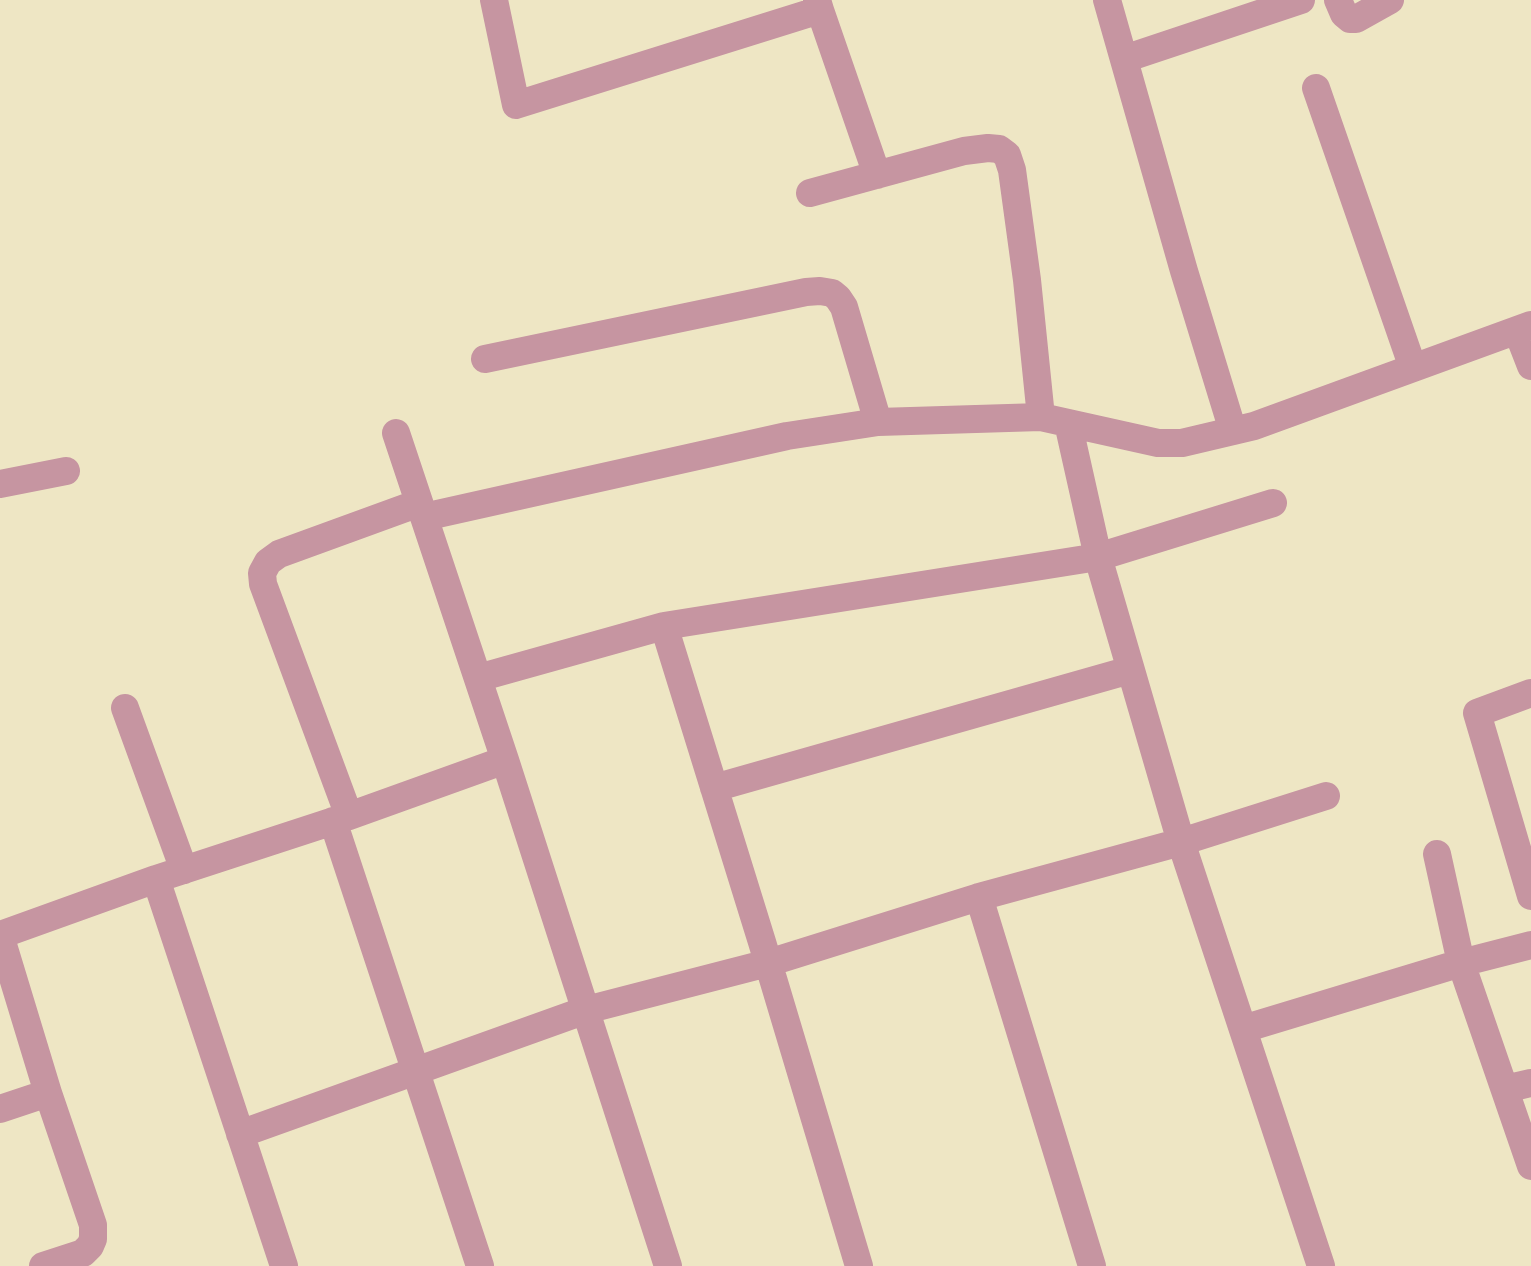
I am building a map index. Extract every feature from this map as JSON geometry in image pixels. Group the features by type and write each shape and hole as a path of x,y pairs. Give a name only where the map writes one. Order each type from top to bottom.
{"street":[{"path":"494,0 516,105 819,5 877,175"},
{"path":"1107,0 1184,271 1233,431"},
{"path":"1124,59 1301,0"},
{"path":"1338,0 1344,14 1350,19 1356,20 1390,0"},
{"path":"1316,88 1413,368"},
{"path":"810,193 964,151 988,148 999,149 1007,155 1012,170 1027,280 1041,417"},
{"path":"485,359 797,294 820,291 832,294 838,298 844,307 878,422"},
{"path":"480,1266 416,1071 341,818 263,584 262,573 268,562 280,554 421,510 787,436 878,422 1041,417 1158,444 1182,443 1254,426 1524,327 1531,366"},
{"path":"1068,422 1098,557 1181,842 1321,1266"},
{"path":"396,433 506,760 668,1266"},
{"path":"0,484 66,472"},
{"path":"478,678 664,626 1098,557 1273,502"},
{"path":"664,626 859,1266"},
{"path":"714,788 1130,670"},
{"path":"1531,693 1477,713 1531,896"},
{"path":"125,708 184,870"},
{"path":"43,1266 84,1253 94,1239 93,1225 48,1093 0,935 506,760"},
{"path":"240,1134 586,1010 768,963 979,897 1181,842 1326,796"},
{"path":"1437,854 1461,963 1531,1166"},
{"path":"156,880 284,1266"},
{"path":"979,897 1092,1266"},
{"path":"1243,1029 1461,963 1531,945"},
{"path":"1505,1089 1531,1083"},
{"path":"0,1109 48,1093"}]}
